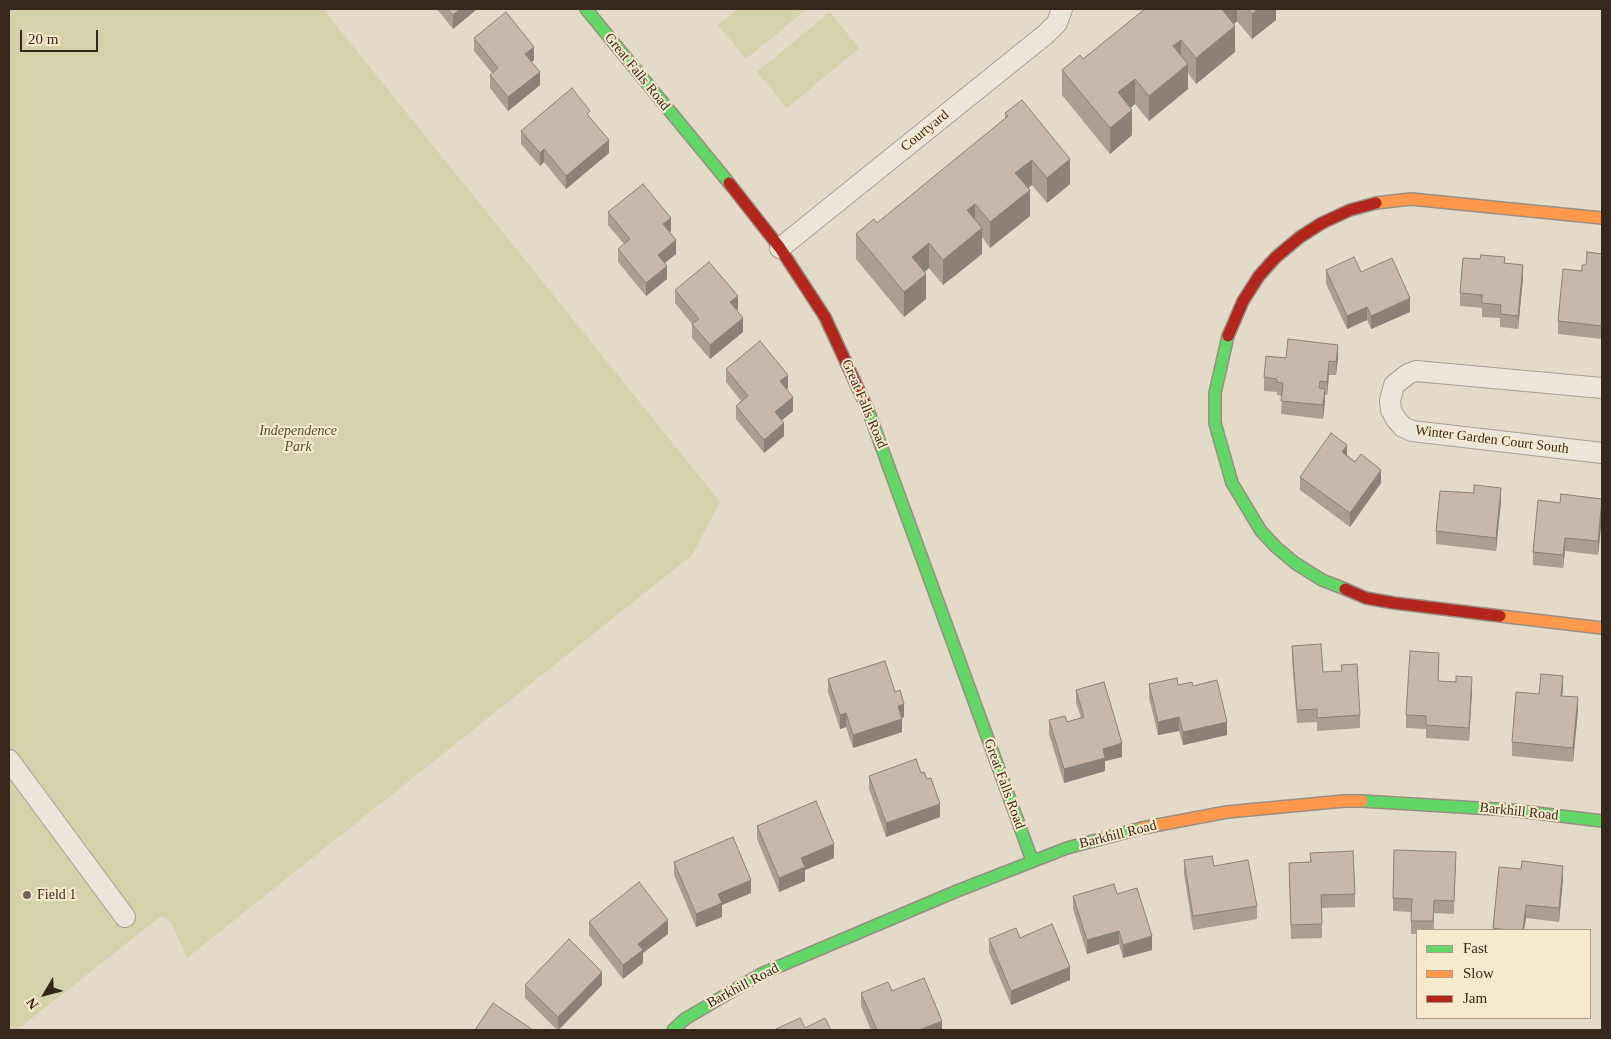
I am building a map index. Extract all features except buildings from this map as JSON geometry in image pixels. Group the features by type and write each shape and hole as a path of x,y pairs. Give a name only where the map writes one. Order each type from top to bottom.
{"street":[{"name":"Courtyard","path":"780,248 1046,34 1057,23 1062,9"},
{"name":"Great Falls Road","path":"593,11 780,248 825,317 877,431 1032,860"},
{"path":"1602,218 1411,199 1376,203 1350,210 1322,223 1300,237 1276,257 1259,276 1242,301 1230,328 1221,359 1215,392 1215,416 1224,458 1232,483 1246,509 1261,531 1276,546 1295,563 1322,580 1366,598 1394,603 1602,628"},
{"name":"Winter Garden Court South","path":"1602,388 1416,371 1400,379 1394,385 1390,401 1391,410 1396,419 1403,427 1412,431 1602,453"},
{"path":"9,760 125,917"},
{"name":"Barkhill Road","path":"673,1030 684,1019 761,974 1032,860 1092,840 1166,822 1294,804 1344,801 1397,802 1512,810 1602,821"}],"green space":[{"name":"Independence Park","path":"9,9 323,9 720,502 692,555 187,958 171,922 161,916 17,1030 9,1030"},
{"path":"738,9 807,9 746,59 718,25"},
{"path":"830,12 859,48 787,108 757,72"}],"traffic: fast":[{"path":"586,9 729,183"},
{"path":"1228,336 1215,393 1215,423 1232,483 1261,531 1276,547 1295,563 1322,580 1345,589"},
{"path":"868,410 1032,860"},
{"path":"1362,801 1511,810 1602,821"},
{"path":"673,1030 685,1019 761,974 957,891 1067,848 1142,828"}],"traffic: slow":[{"path":"1376,203 1411,199 1602,218"},
{"path":"1500,616 1602,628"},
{"path":"1142,828 1227,812 1362,801"}],"traffic: jam":[{"path":"729,183 780,248 825,317 868,410"},
{"path":"1228,336 1243,301 1259,276 1276,257 1300,237 1322,223 1350,210 1376,203"},
{"path":"1345,589 1366,598 1394,603 1500,616"}],"place":[{"name":"Field 1","path":"27,895"}]}
